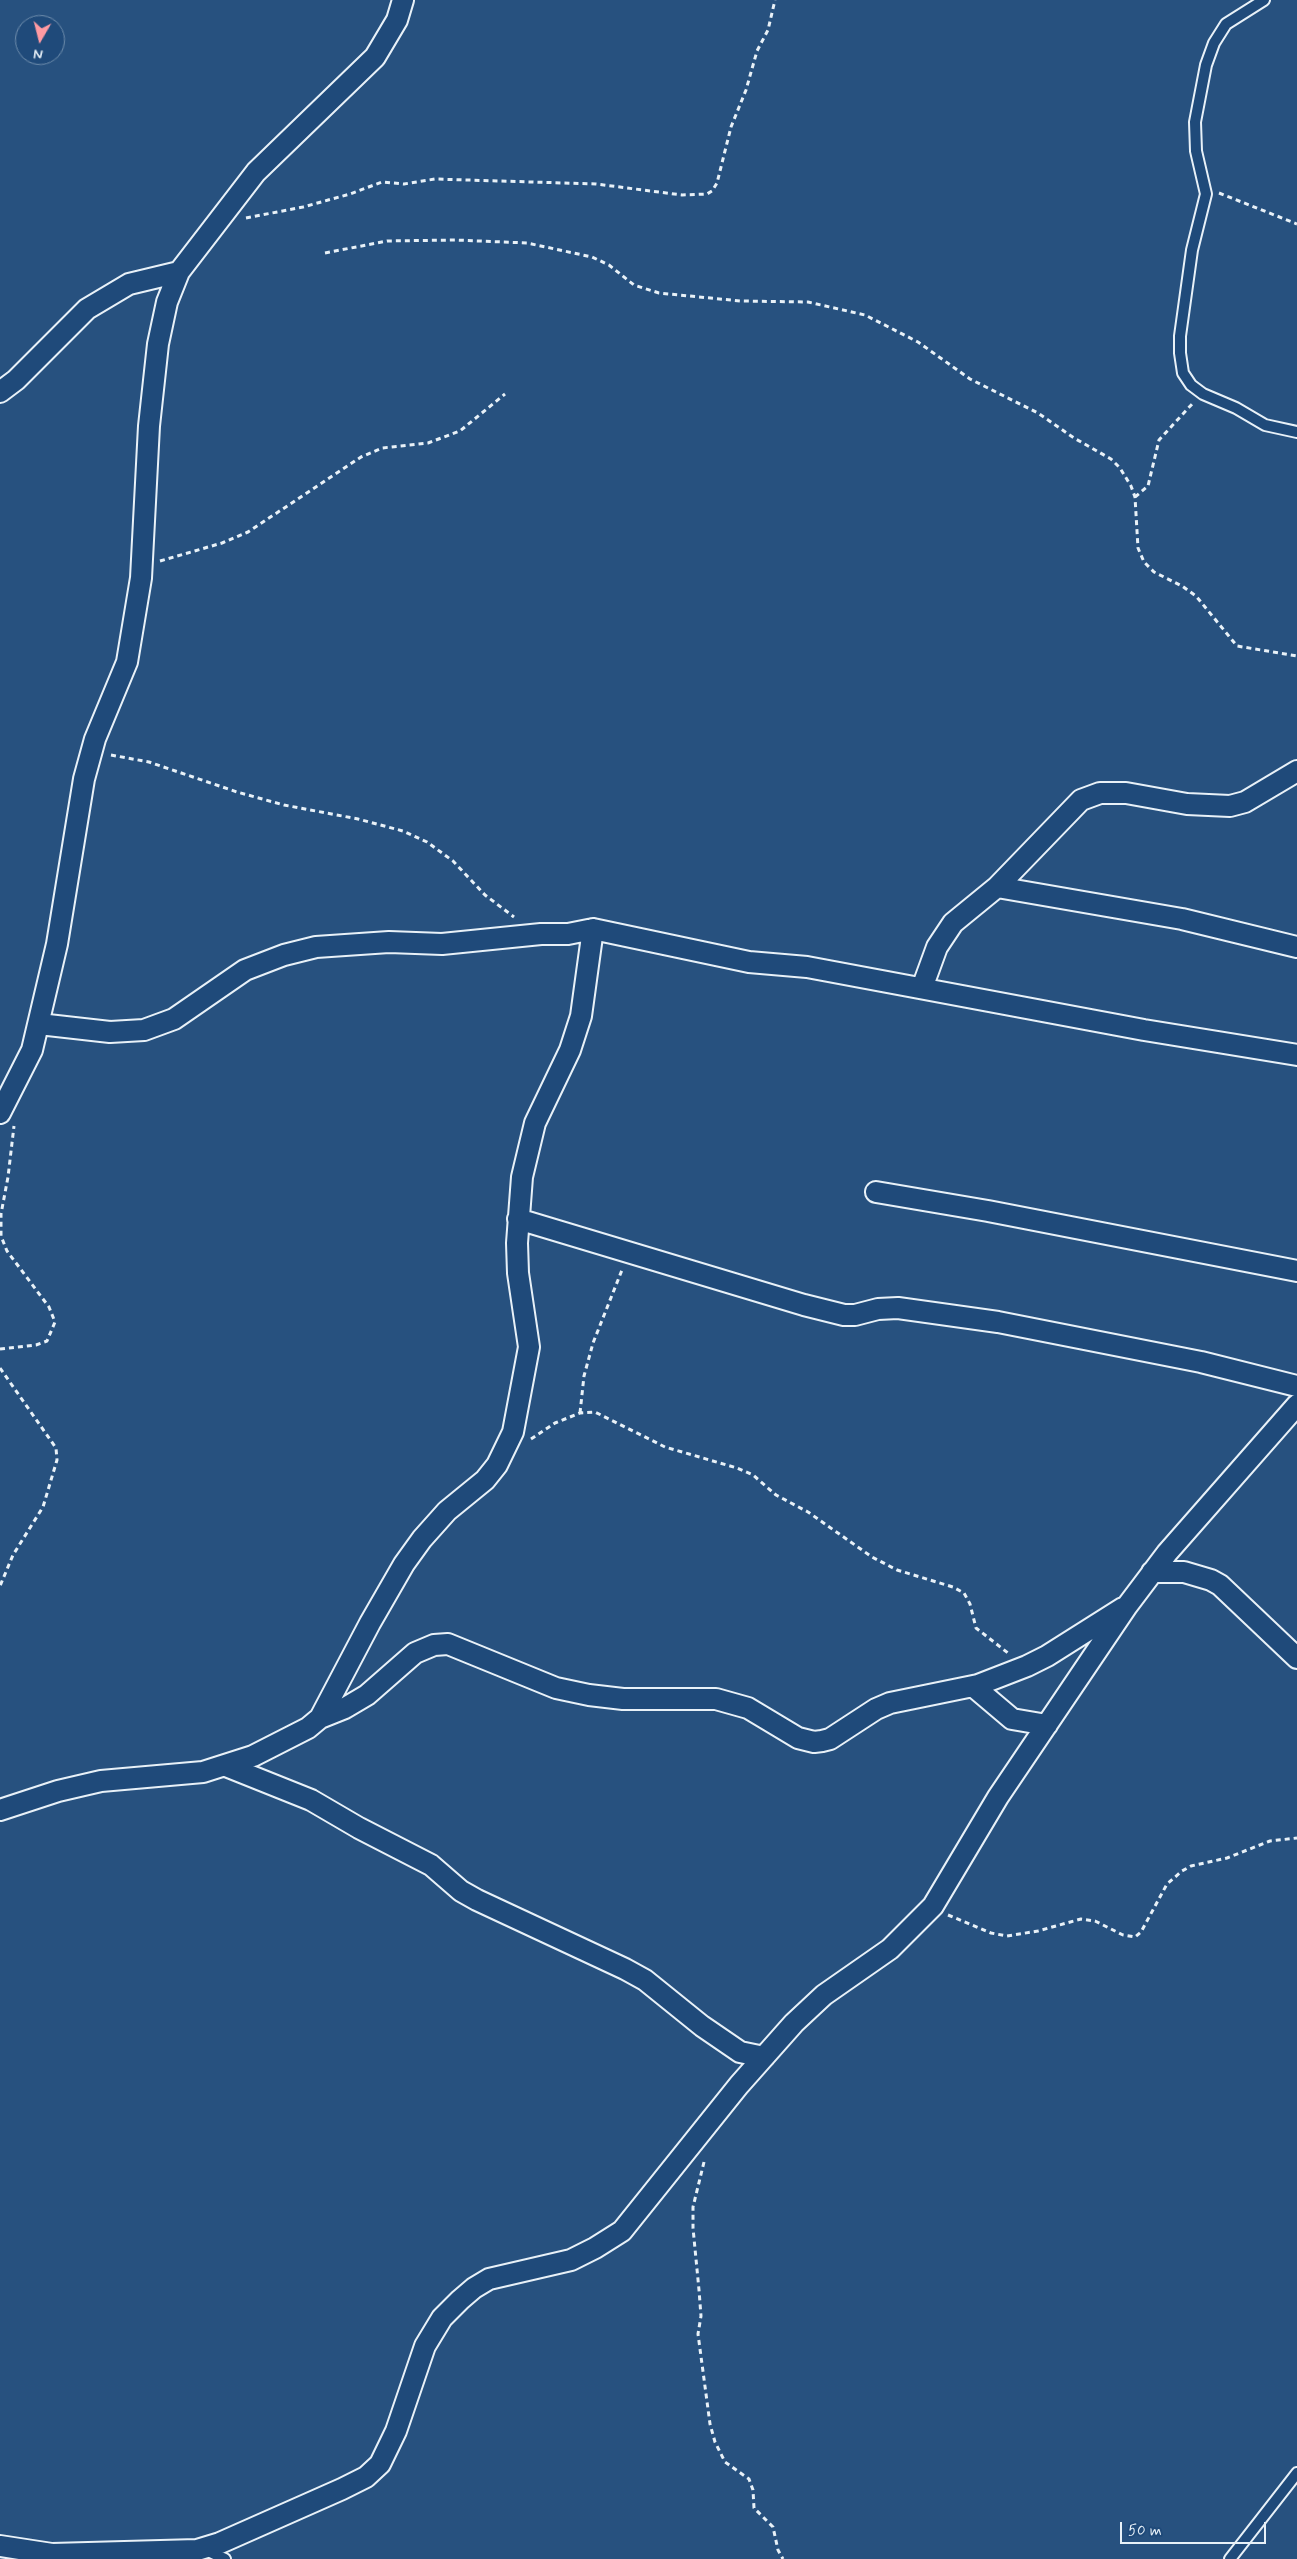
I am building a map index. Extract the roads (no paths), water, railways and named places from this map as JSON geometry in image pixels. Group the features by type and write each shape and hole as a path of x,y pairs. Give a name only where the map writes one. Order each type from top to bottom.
{"street":[{"path":"7,1117 32,1050 39,1024 57,944 84,779 90,755 127,662 142,566 149,426 158,344 167,302 179,272 256,172 375,57 390,35 404,1"},
{"path":"0,392 16,380 88,309 129,284 179,272"},
{"path":"922,988 937,947 953,923 997,887 1081,800 1090,795 1126,793 1186,804 1230,806 1245,802 1297,771"},
{"path":"997,887 1182,919 1297,946"},
{"path":"39,1024 110,1032 144,1030 174,1019 245,970 284,955 316,947 389,942 442,944 532,935 568,934 593,930 749,962 807,967 1144,1030 1297,1055"},
{"path":"320,1718 370,1622 408,1558 434,1523 485,1480 501,1459 513,1432 529,1347 518,1273 518,1219 522,1177 534,1123 570,1050 581,1016 593,930"},
{"path":"876,1192 988,1211 1297,1272"},
{"path":"518,1219 804,1305 844,1315 855,1315 878,1309 898,1308 989,1321 1201,1362 1297,1386"},
{"path":"0,2546 52,2554 203,2548 237,2536 342,2489 366,2476 380,2464 396,2431 425,2346 442,2318 474,2288 489,2279 571,2260 622,2231 764,2057 794,2024 824,1995 890,1949 932,1908 998,1797 1126,1606 1152,1572 1297,1405"},
{"path":"1152,1572 1184,1572 1211,1580 1220,1585 1297,1658"},
{"path":"0,1810 58,1790 101,1781 173,1777 203,1772 253,1756 308,1728 320,1718 345,1708 367,1695 415,1653 434,1645 448,1644 556,1688 589,1696 623,1699 716,1699 733,1703 748,1708 798,1738 814,1742 830,1739 876,1709 890,1703 974,1686 1026,1666 1047,1656 1126,1606"},
{"path":"974,1686 1012,1719 1047,1725"},
{"path":"226,1766 311,1800 359,1828 431,1865 461,1891 477,1900 632,1972 645,1980 686,2014 740,2052 764,2057"}],"lane":[{"path":"1264,0 1226,24 1214,43 1206,64 1195,122 1196,151 1206,194 1192,250 1180,336 1183,373 1191,385 1203,394 1236,408 1265,425 1297,432"},
{"path":"1230,2559 1297,2473"},
{"path":"203,2548 225,2559"}]}
